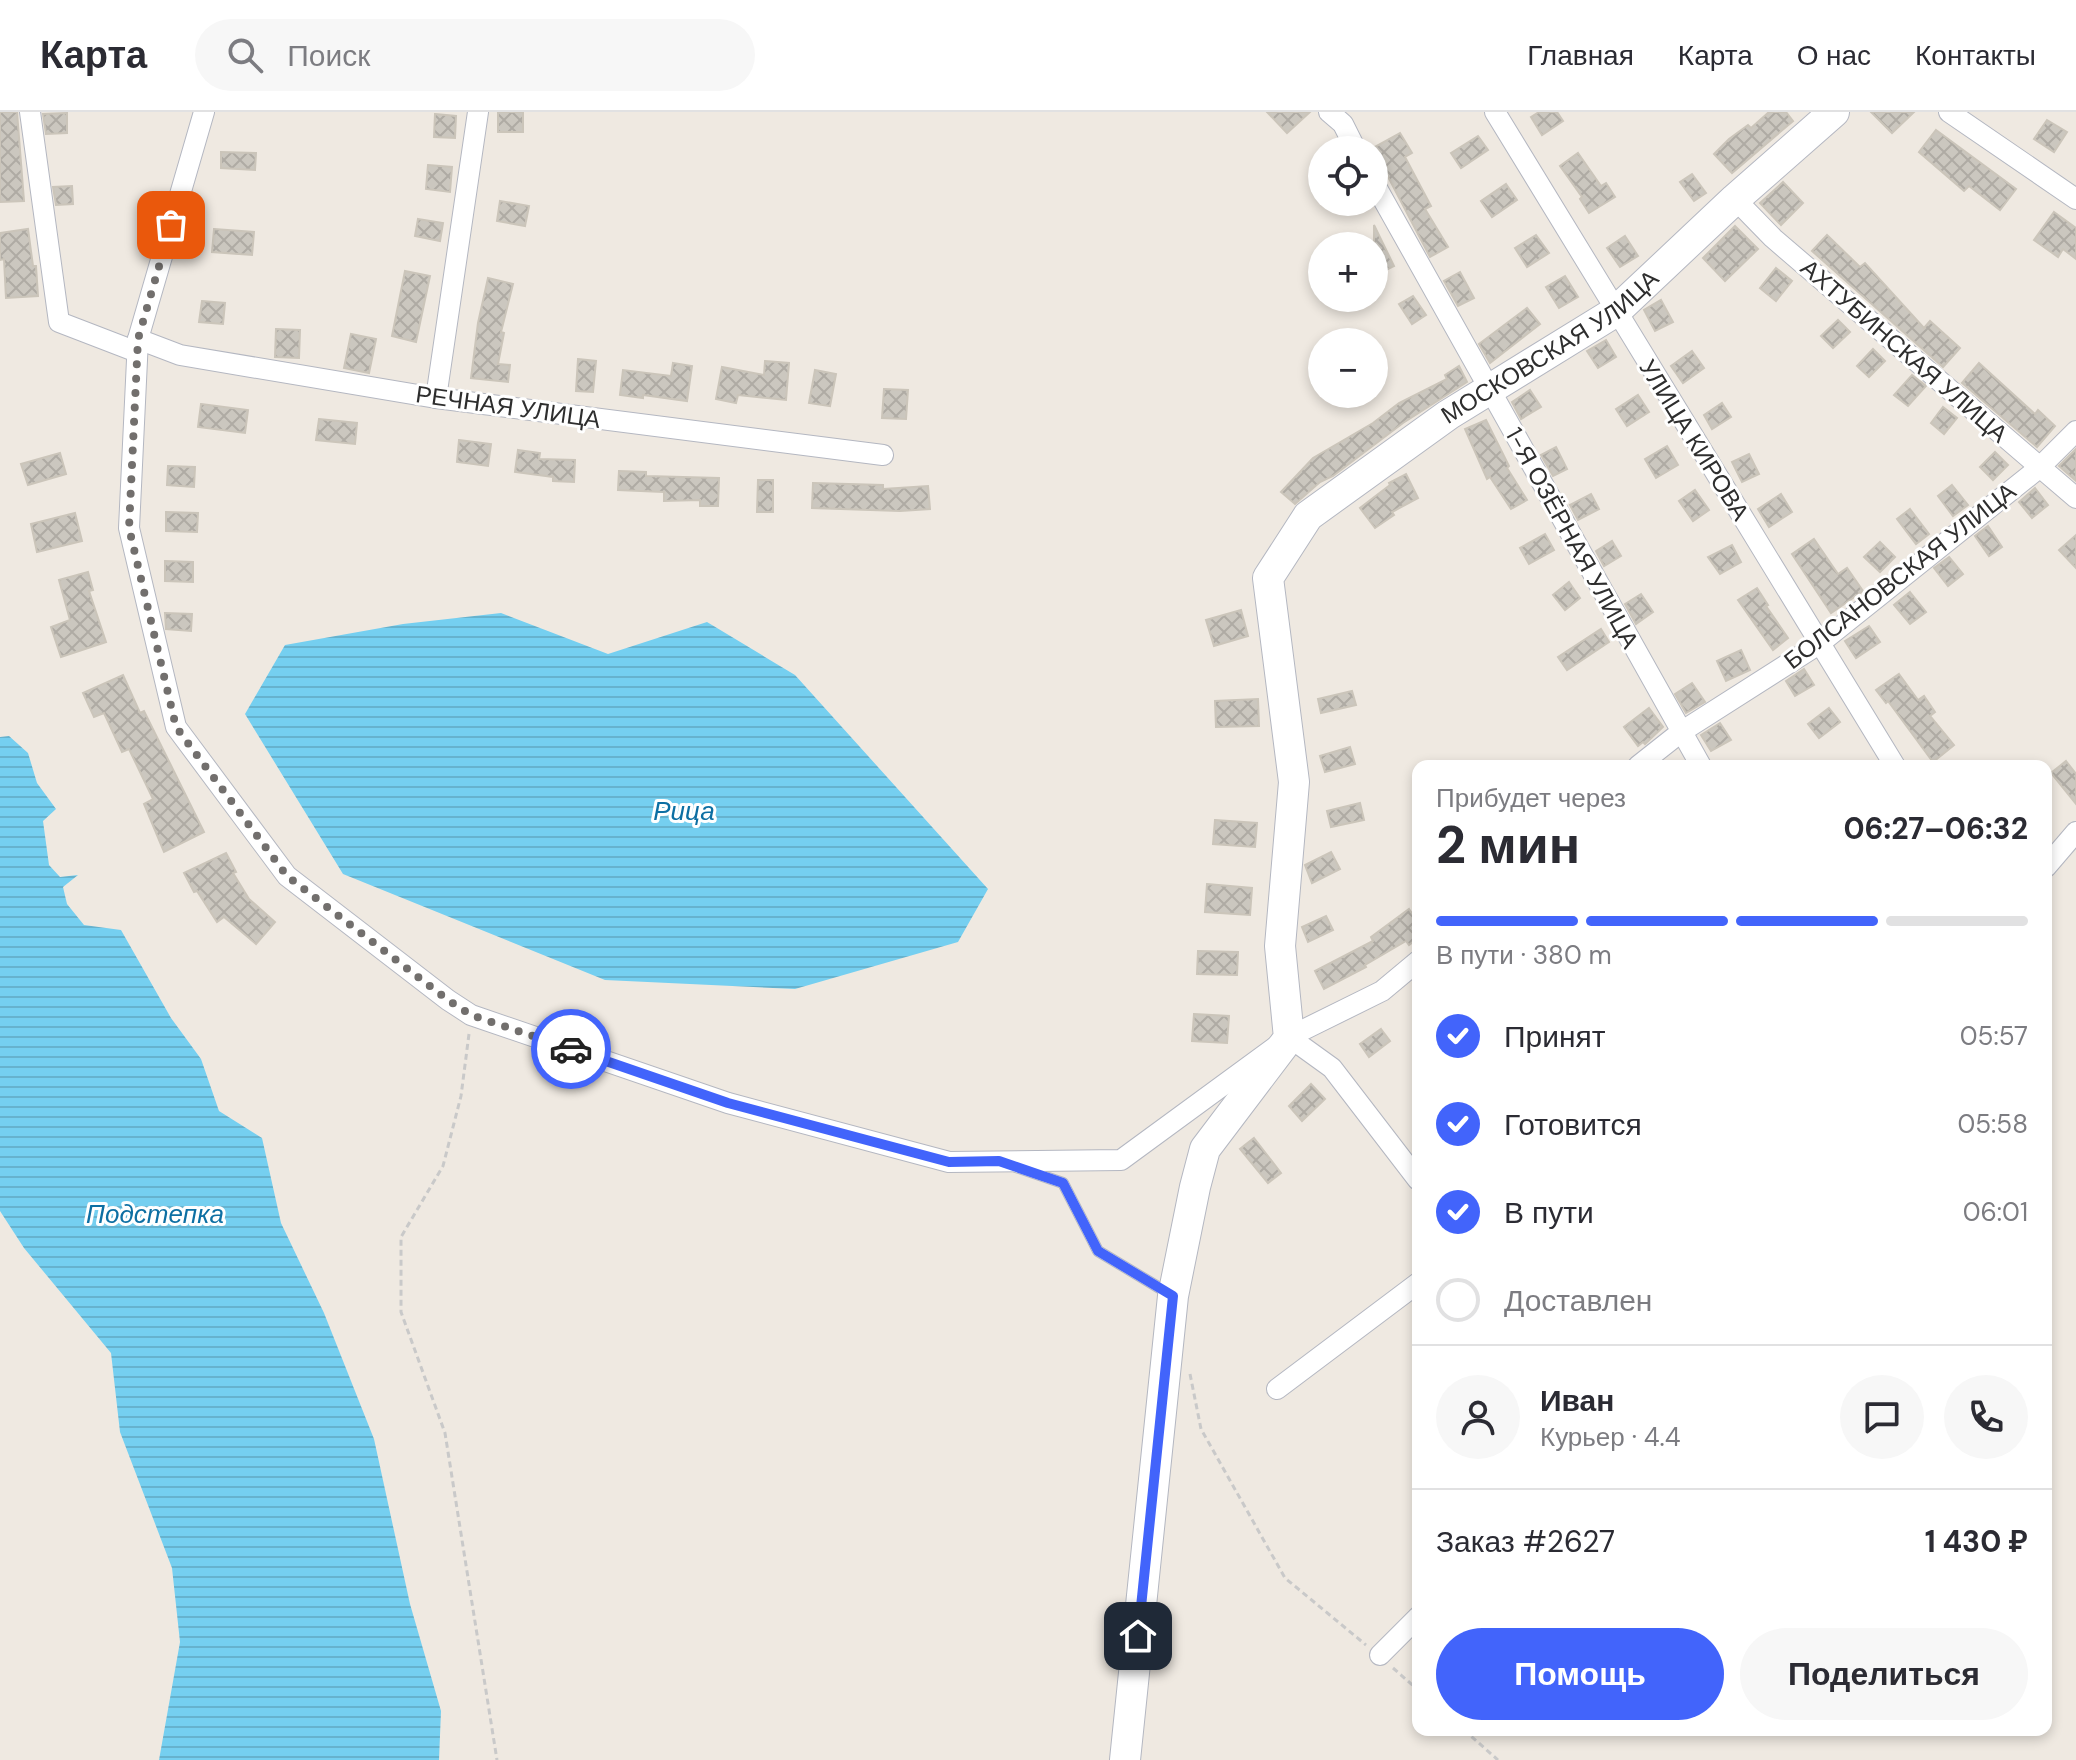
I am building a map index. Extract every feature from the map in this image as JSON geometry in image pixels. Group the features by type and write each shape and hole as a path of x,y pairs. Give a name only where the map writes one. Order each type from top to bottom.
{"street":[{"name":"РЕЧНАЯ УЛИЦА","path":"30,112 59,322 180,355 436,398 883,455"},
{"path":"204,112 138,345 129,528 176,727 287,876 448,1000 471,1015 728,1103 949,1162 1121,1160 1289,1037 1382,991 1412,966"},
{"path":"436,398 478,112"},
{"path":"1329,112 1343,124 1349,136"},
{"name":"УЛИЦА КИРОВА","path":"1495,112 1891,760"},
{"name":"МОСКОВСКАЯ УЛИЦА","path":"1289,1037 1280,946 1294,782 1268,578 1308,516 1448,415 1615,312 1735,199 1834,112"},
{"path":"1949,112 2076,199"},
{"name":"АХТУБИНСКАЯ УЛИЦА","path":"1735,199 1773,238 2076,498"},
{"name":"1-Я ОЗЁРНАЯ УЛИЦА","path":"1388,208 1697,760"},
{"name":"БОЛСАНОВСКАЯ УЛИЦА","path":"1646,760 1681,732 1819,644 2039,468 2076,431"},
{"path":"2052,860 2076,832"},
{"path":"1289,1037 1332,1068 1412,1172"},
{"path":"1125,1760 1173,1296 1195,1187 1205,1149 1289,1037"},
{"path":"1277,1389 1412,1288"},
{"path":"1380,1655 1412,1623"}],"lane":[{"path":"999,1161 1063,1183 1098,1251 1173,1296"}],"path":[{"path":"471,1015 461,1096 443,1166 401,1237 401,1312 445,1433 497,1760"},
{"path":"1189,1370 1201,1429 1285,1578 1412,1684"},
{"path":"1471,1736 1498,1760"}],"water":[{"name":"Рица","path":"501,613 608,654 707,622 795,675 988,889 958,942 795,989 605,980 343,874 245,714 285,645 403,624"},
{"name":"Подстепка","path":"9,736 28,753 37,783 56,809 43,821 49,865 60,877 78,875 63,887 67,904 84,925 121,930 171,1018 201,1059 219,1111 262,1138 281,1223 324,1313 374,1439 410,1604 441,1711 439,1760 159,1760 180,1642 172,1568 120,1432 111,1353 24,1248 0,1211 0,737"}],"building":[{"path":"0,112 17,112 24,201 0,202"},
{"path":"498,112 523,112 523,132 498,132"},
{"path":"1267,112 1310,112 1287,133"},
{"path":"1539,112 1557,112 1563,121 1542,135 1531,117"},
{"path":"1769,112 1786,112 1793,121 1732,173 1714,154 1729,139 1748,125 1751,128"},
{"path":"1871,112 1914,112 1892,133"},
{"path":"67,113 67,133 46,134 43,114"},
{"path":"435,114 456,116 455,138 434,137"},
{"path":"2047,120 2067,132 2054,152 2034,139"},
{"path":"1936,130 2016,189 2000,210 1969,186 1964,191 1919,152"},
{"path":"1400,133 1412,153 1405,157 1431,206 1425,209 1448,247 1430,257 1388,177 1388,140"},
{"path":"1478,136 1488,150 1461,168 1451,153"},
{"path":"221,152 256,153 255,170 221,168"},
{"path":"1578,153 1601,186 1606,183 1615,197 1589,213 1580,199 1582,197 1560,166"},
{"path":"428,165 452,167 450,192 426,189"},
{"path":"1692,174 1706,193 1694,201 1680,182"},
{"path":"1783,182 1803,203 1781,225 1760,203"},
{"path":"1506,184 1517,200 1492,217 1481,201"},
{"path":"72,186 73,204 56,205 53,187"},
{"path":"500,201 529,206 525,226 497,221"},
{"path":"2054,212 2076,228 2076,259 2063,249 2058,257 2034,240"},
{"path":"418,219 443,223 440,241 415,236"},
{"path":"1735,226 1758,249 1725,281 1703,258"},
{"path":"28,229 33,266 36,266 38,296 6,298 4,259 0,260 0,233"},
{"path":"214,229 254,232 252,255 212,252"},
{"path":"1536,235 1549,253 1527,267 1515,248"},
{"path":"1827,235 1860,267 1865,263 1924,328 1930,321 1960,348 1943,367 1812,251"},
{"path":"1625,236 1638,256 1620,267 1607,248"},
{"path":"1388,254 1394,266 1388,269"},
{"path":"1776,268 1792,281 1776,301 1760,288"},
{"path":"405,271 430,276 416,342 392,336"},
{"path":"1460,272 1474,298 1458,306 1444,281"},
{"path":"1565,276 1578,297 1559,308 1546,287"},
{"path":"488,278 513,284 501,332 504,333 498,364 510,365 508,382 471,378"},
{"path":"1413,296 1426,315 1412,324 1399,304"},
{"path":"1661,300 1673,322 1655,331 1644,310"},
{"path":"202,301 225,303 223,324 199,322"},
{"path":"1527,308 1540,324 1490,363 1479,344"},
{"path":"1838,320 1850,332 1833,348 1821,336"},
{"path":"276,329 300,330 299,358 275,357"},
{"path":"351,334 376,339 369,373 344,368"},
{"path":"1606,340 1616,357 1598,368 1587,351"},
{"path":"1873,349 1885,361 1869,377 1857,366"},
{"path":"1692,351 1704,368 1683,383 1671,366"},
{"path":"578,359 596,361 593,392 576,391"},
{"path":"765,361 789,363 786,400 738,395 736,403 716,399 722,367 764,375"},
{"path":"673,363 692,366 687,401 620,395 623,370 671,376"},
{"path":"1979,363 2035,414 2038,410 2055,426 2037,447 1962,383"},
{"path":"1459,366 1467,382 1403,423 1333,476 1320,482 1295,504 1281,492 1313,458 1373,423 1399,403 1447,379 1445,375"},
{"path":"815,370 836,374 830,406 809,403"},
{"path":"1912,375 1926,386 1908,406 1894,395"},
{"path":"884,389 908,390 906,419 882,418"},
{"path":"1530,390 1541,407 1521,419 1512,402"},
{"path":"1638,395 1649,412 1627,426 1616,409"},
{"path":"1722,403 1731,417 1712,429 1704,415"},
{"path":"201,404 248,410 245,433 198,427"},
{"path":"1943,407 1957,418 1944,434 1931,423"},
{"path":"319,419 357,423 355,444 316,440"},
{"path":"1486,420 1509,466 1507,468 1527,500 1511,509 1490,477 1487,479 1465,429"},
{"path":"459,440 491,444 488,466 457,462"},
{"path":"1667,446 1678,465 1656,478 1645,459"},
{"path":"1556,447 1567,469 1553,476 1541,455"},
{"path":"2076,449 2076,481 2059,466"},
{"path":"518,450 540,453 539,459 575,460 574,482 553,481 553,477 515,472"},
{"path":"1995,452 2008,465 1993,480 1980,467"},
{"path":"60,453 66,474 28,485 21,464"},
{"path":"1749,454 1759,474 1742,482 1732,462"},
{"path":"168,466 195,467 194,487 167,485"},
{"path":"619,471 646,472 646,476 719,478 718,506 700,506 700,500 664,501 664,492 618,490"},
{"path":"1406,474 1418,498 1392,512 1394,515 1375,528 1360,508 1389,483"},
{"path":"758,480 773,480 773,512 757,512"},
{"path":"813,483 883,485 883,489 928,486 930,509 812,508"},
{"path":"1952,485 1968,505 1953,516 1938,496"},
{"path":"2035,488 2048,505 2032,518 2019,502"},
{"path":"1695,490 1709,510 1693,521 1679,501"},
{"path":"1591,494 1599,509 1578,520 1570,505"},
{"path":"1781,494 1792,512 1769,527 1758,509"},
{"path":"1910,509 1929,534 1916,544 1897,519"},
{"path":"166,512 198,513 197,532 166,531"},
{"path":"75,513 82,541 37,552 31,524"},
{"path":"1988,526 2002,547 1989,556 1975,536"},
{"path":"1545,534 1554,550 1529,564 1520,548"},
{"path":"2076,535 2076,568 2059,550"},
{"path":"1814,539 1838,574 1847,568 1863,591 1831,613 1792,554"},
{"path":"1612,541 1621,556 1604,566 1596,551"},
{"path":"1880,542 1895,557 1880,572 1864,557"},
{"path":"1732,545 1741,562 1720,574 1708,557"},
{"path":"1949,557 1963,574 1948,586 1934,568"},
{"path":"165,561 193,562 193,582 165,581"},
{"path":"88,572 93,590 89,591 106,642 61,657 51,627 70,620 59,580"},
{"path":"1569,582 1580,598 1565,610 1553,595"},
{"path":"1757,588 1788,638 1773,650 1738,600"},
{"path":"1910,592 1926,612 1910,624 1894,605"},
{"path":"1641,594 1653,612 1636,624 1625,604"},
{"path":"1241,610 1248,636 1214,646 1206,620"},
{"path":"165,613 192,614 191,631 166,629"},
{"path":"1869,626 1880,642 1856,658 1845,641"},
{"path":"1601,629 1609,642 1567,670 1558,657"},
{"path":"1741,650 1750,670 1726,681 1717,661"},
{"path":"1804,669 1814,685 1795,696 1786,681"},
{"path":"1899,674 1918,700 1924,696 1935,712 1930,716 1954,745 1932,760 1888,701 1886,703 1876,690"},
{"path":"123,675 204,832 164,852 144,804 153,799 129,749 122,752 104,713 94,717 83,693"},
{"path":"1692,683 1705,702 1686,713 1675,694"},
{"path":"1352,691 1356,705 1321,713 1318,699"},
{"path":"1258,699 1259,726 1216,727 1215,701"},
{"path":"1649,708 1663,727 1645,744 1643,742 1638,746 1624,727"},
{"path":"1829,708 1840,722 1819,738 1808,724"},
{"path":"1720,723 1731,740 1711,751 1701,735"},
{"path":"1350,747 1355,764 1325,772 1320,756"},
{"path":"2066,761 2076,774 2076,804 2052,774"},
{"path":"1360,803 1364,820 1331,827 1327,811"},
{"path":"1215,820 1257,823 1255,847 1213,844"},
{"path":"1331,852 1340,869 1312,883 1305,865"},
{"path":"226,853 236,872 233,873 249,899 275,922 256,944 224,917 217,922 184,873"},
{"path":"1207,884 1252,888 1250,915 1205,912"},
{"path":"1409,909 1412,913 1412,943 1409,945 1406,941 1324,989 1315,971 1373,941 1371,937"},
{"path":"1326,916 1333,930 1308,942 1302,927"},
{"path":"1198,951 1238,952 1237,975 1197,974"},
{"path":"1194,1014 1229,1016 1227,1043 1192,1041"},
{"path":"1381,1029 1390,1041 1369,1057 1360,1044"},
{"path":"1311,1084 1325,1099 1302,1121 1289,1106"},
{"path":"1254,1138 1281,1173 1268,1183 1240,1149"}],"way so far":[{"path":"171,225 138,339 129,528 176,727 287,876 471,1015 571,1049"}],"route":[{"path":"571,1049 728,1103 949,1162 999,1161 1063,1183 1098,1251 1173,1296 1138,1636"}]}
